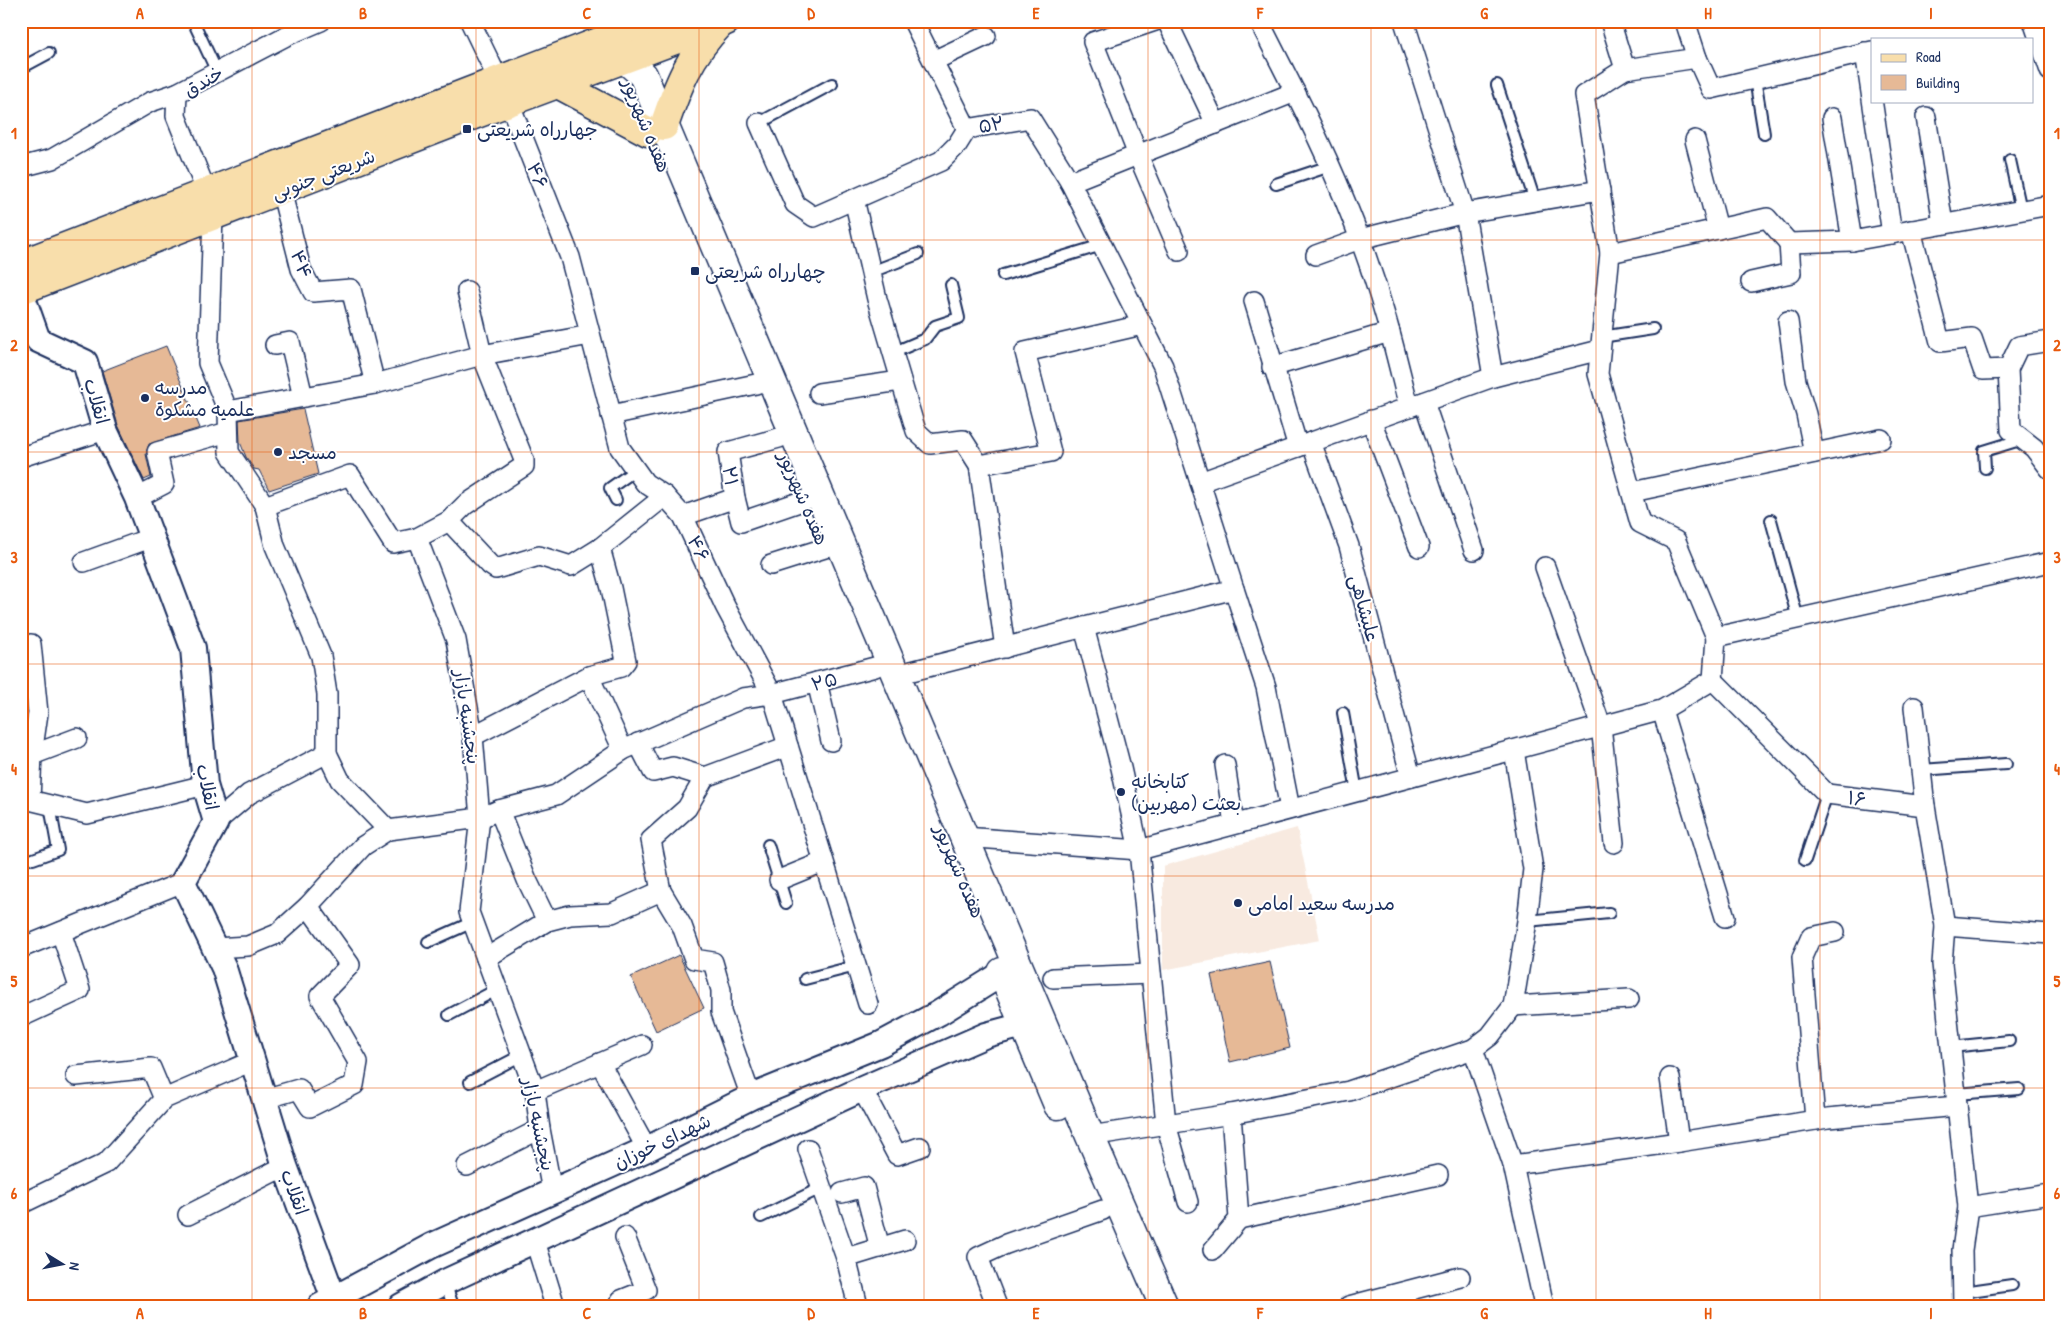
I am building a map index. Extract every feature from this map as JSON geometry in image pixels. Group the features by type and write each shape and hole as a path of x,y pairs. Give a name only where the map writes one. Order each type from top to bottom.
{"main road":[{"path":"619,38 653,21"},
{"path":"619,38 723,22"},
{"path":"558,84 656,129 679,82 704,41 723,22"},
{"name":"شریعتی جنوبی","path":"21,291 210,204 281,190 619,38"},
{"name":"شریعتی جنوبی","path":"21,264 210,204 504,91 558,84 619,38"},
{"name":"هفده شهریور","path":"619,38 643,75 656,129 756,384 825,548 964,837 1164,1306"},
{"name":"هفده شهریور","path":"656,129 885,671 1023,1025 1143,1306"}],"street":[{"name":"خندق","path":"210,204 176,116 177,93 286,36 320,21"},
{"name":"۴۶","path":"470,21 504,91 570,257 620,448 637,469 645,483 664,496 683,516 724,606 772,694 868,1004"},
{"name":"۵۲","path":"913,21 966,128 1030,118 1070,182"},
{"path":"1155,21 1093,42 1179,251"},
{"path":"1167,21 1216,124"},
{"path":"1259,21 1330,166 1360,239 1390,332 1474,550"},
{"path":"1404,21 1465,212 1493,377"},
{"path":"1610,21 1625,70"},
{"path":"1685,21 1697,58 1711,89 1868,51 1871,74"},
{"path":"2033,21 2036,40 2050,71"},
{"path":"933,61 986,36"},
{"path":"964,837 1139,850 1662,710 1713,680 1716,637 1676,541 1640,523 1598,374 1610,253 1584,95 1625,70 1697,58"},
{"path":"1290,809 1266,687 1163,366 1070,182 1295,92"},
{"path":"21,167 52,159 150,102 177,93"},
{"path":"1875,102 1892,234"},
{"path":"1926,117 1943,224"},
{"path":"1832,118 1852,241"},
{"path":"760,123 795,204 814,217 941,161 957,146 966,128"},
{"path":"1695,140 1718,229"},
{"name":"۴۴","path":"281,190 301,269 313,292 351,289 375,384"},
{"path":"1316,255 1360,239 1465,212 1600,190"},
{"path":"854,199 892,353 916,431 930,444 963,440 979,465 1005,648"},
{"path":"210,204 208,363 228,411 229,452 265,506 275,546 320,656 328,694 328,753 340,780 388,830 363,846 308,906 277,934 248,946 214,948"},
{"path":"1789,243 1852,241 2050,205"},
{"path":"1610,253 1767,218 1789,243 1790,273 1751,282"},
{"path":"1911,230 1940,342 1972,338 1983,370 2008,369"},
{"path":"265,506 350,475 393,543 417,538 449,521 465,505 524,466 524,460 482,355 467,290"},
{"name":"انقلاب","path":"21,291 38,340 85,362 105,430 137,498 193,648 200,740 206,785 216,822 183,882 224,968 327,1302"},
{"name":"علیشاهی","path":"1254,301 1272,367 1349,546 1411,777"},
{"path":"1788,321 1796,381 1806,414 1814,453"},
{"path":"979,465 1051,452 1025,352 1142,324"},
{"path":"1272,367 1390,332"},
{"path":"228,411 375,384 482,355 590,335"},
{"path":"2050,341 2019,346 2008,369 2011,430 2034,448 2050,469"},
{"path":"275,345 290,342 303,397"},
{"path":"1200,482 1493,377 1601,344"},
{"path":"819,394 900,381"},
{"path":"611,415 756,384"},
{"path":"1371,420 1419,547"},
{"path":"21,457 105,430"},
{"path":"137,498 164,484 157,452 228,432"},
{"name":"۲۱","path":"683,516 735,498 728,452 779,438"},
{"path":"1632,492 1881,440"},
{"path":"449,521 496,569 539,556 571,566 600,548 614,534 664,496"},
{"path":"735,498 741,522 805,500"},
{"path":"84,562 153,538"},
{"name":"پنجشنبه بازار","path":"417,538 456,640 473,736 480,818 469,912 536,1091 540,1129 552,1191"},
{"path":"473,736 589,676 622,668 626,661 611,588 600,548"},
{"path":"772,565 825,548"},
{"path":"1716,637 2050,562"},
{"path":"1545,567 1601,726 1614,842"},
{"name":"۲۵","path":"388,830 480,818 500,810 556,796 631,746 743,698 772,694 817,682 1005,648 1234,589"},
{"path":"1084,628 1121,768 1139,850 1166,1124 1188,1202"},
{"path":"31,644 38,714 25,799 87,814 206,785"},
{"path":"589,676 631,746 653,772 673,767 704,777 788,746"},
{"name":"۱۶","path":"1713,680 1827,794 1925,806"},
{"path":"817,682 831,741"},
{"path":"1914,707 1925,806 1945,926 1942,964 1968,1207 1962,1250 1963,1299"},
{"path":"1662,710 1725,916"},
{"path":"32,755 77,738"},
{"path":"1090,1136 1231,1114 1350,1091 1473,1049 1490,1036 1513,1006 1527,921 1533,869 1514,750"},
{"path":"216,822 249,794 328,753"},
{"path":"1225,765 1234,824"},
{"path":"704,777 686,808 651,840 661,891 682,926 694,959 713,962 721,990 721,1012 751,1098"},
{"path":"500,810 527,880 547,921"},
{"path":"779,880 823,862"},
{"path":"21,948 183,882"},
{"path":"486,958 547,921 570,915 612,913 661,891"},
{"path":"264,1099 299,1089 310,1107 354,1085 358,1062 320,996 350,965 308,906"},
{"path":"1945,926 2050,934"},
{"path":"21,1017 80,990 61,932"},
{"path":"1814,1120 1802,957 1811,937 1835,932"},
{"name":"شهدای خوزان","path":"327,1302 431,1246 647,1149 751,1098 881,1044 939,1013 1003,973"},
{"path":"1053,978 1152,974"},
{"path":"1513,1006 1629,999"},
{"path":"939,1013 953,1049"},
{"name":"شهدای خوزان","path":"401,1306 445,1282 862,1089 986,1035 1023,1025"},
{"path":"536,1091 642,1045"},
{"path":"1473,1049 1513,1165 1544,1306"},
{"path":"21,1204 106,1163 164,1099 252,1061"},
{"path":"600,1063 647,1149"},
{"path":"76,1076 151,1068 164,1099"},
{"path":"1670,1078 1679,1142"},
{"path":"862,1089 897,1155 920,1147"},
{"path":"1513,1165 1956,1100"},
{"path":"1231,1114 1239,1219"},
{"path":"467,1166 540,1129"},
{"path":"808,1149 846,1258 858,1306"},
{"path":"188,1215 285,1166"},
{"path":"1213,1250 1239,1219 1438,1175"},
{"path":"842,1193 864,1187 880,1248"},
{"path":"1968,1207 2050,1194"},
{"path":"997,1306 978,1257 1006,1244 1103,1210"},
{"path":"623,1306 621,1300 646,1290 625,1237"},
{"path":"846,1258 905,1240"},
{"path":"535,1241 555,1306"},
{"path":"1349,1306 1460,1277"}],"lane":[{"path":"193,21 217,72"},
{"path":"21,68 49,54"},
{"path":"1755,78 1764,134"},
{"path":"760,123 832,84"},
{"path":"1497,85 1535,201"},
{"path":"2010,160 2021,210"},
{"path":"1276,184 1330,166"},
{"path":"1003,275 1102,245"},
{"path":"871,272 918,254"},
{"path":"892,353 925,338 935,326 959,318 951,285"},
{"path":"1601,344 1653,329"},
{"path":"1985,468 1984,451 2023,439"},
{"path":"616,500 610,488 637,469"},
{"path":"1771,520 1798,619"},
{"path":"1343,713 1357,792"},
{"path":"1921,770 2006,764"},
{"path":"1805,860 1827,794"},
{"path":"32,860 58,850 50,806"},
{"path":"768,845 786,903"},
{"path":"1527,921 1609,913"},
{"path":"428,942 473,922"},
{"path":"805,978 856,966"},
{"path":"449,1014 498,989"},
{"path":"1951,1047 2009,1041"},
{"path":"470,1082 522,1055"},
{"path":"1956,1100 2019,1089"},
{"path":"761,1216 821,1188"},
{"path":"445,1282 453,1306"},
{"path":"1963,1299 2012,1285"}],"shaded area":[{"name":"مدرسه سعید امامی","path":"1297,828 1320,940 1163,970 1163,866"}],"building":[{"name":"مدرسه علمیه مشکوة","path":"166,346 200,428 149,444 146,454 151,477 144,480 118,425 102,371"},
{"name":"مسجد","path":"303,409 318,474 269,490 259,470 254,469 246,457 240,442 239,420"},
{"path":"679,955 704,1008 656,1031 631,977"},
{"path":"1270,962 1290,1048 1230,1062 1211,975"}],"place":[{"name":"جهارراه شریعتی","path":"467,129"},
{"name":"چهارراه شریعتی","path":"695,271"},
{"name":"مدرسه علمیه مشکوة","path":"145,398"},
{"name":"مسجد","path":"278,452"},
{"name":"کتابخانه بعثت (مهربین)","path":"1121,792"},
{"name":"مدرسه سعید امامی","path":"1238,903"}]}
